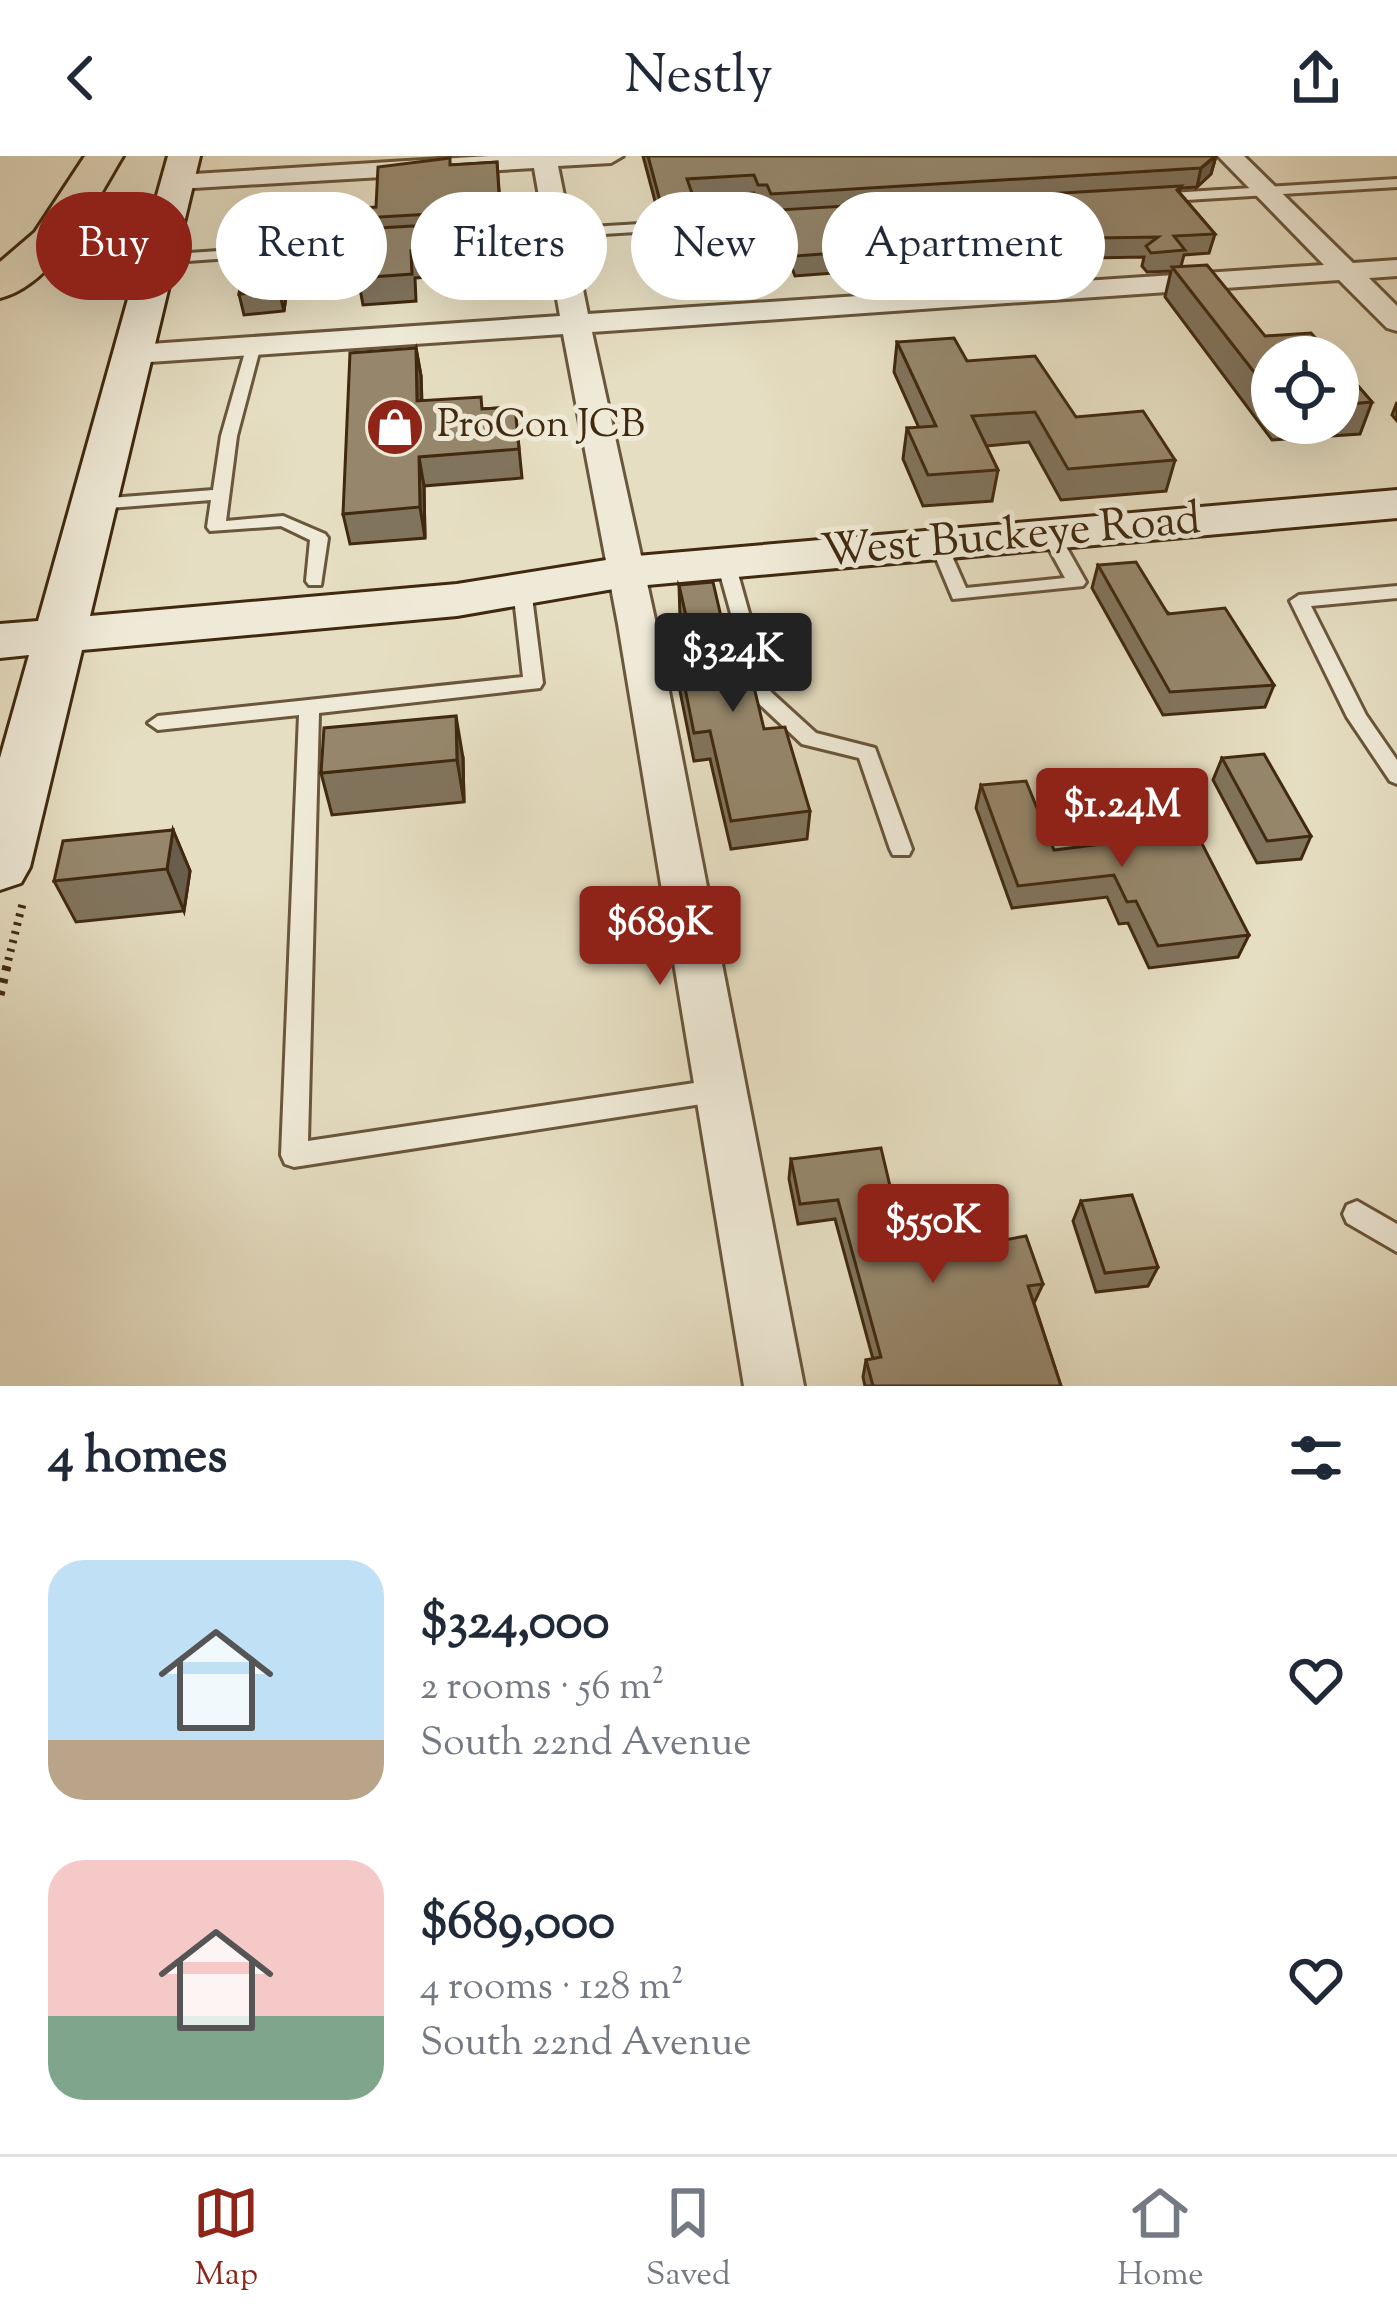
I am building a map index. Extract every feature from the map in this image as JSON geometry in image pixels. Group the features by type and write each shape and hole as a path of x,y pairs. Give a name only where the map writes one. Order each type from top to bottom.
{"highway":[{"path":"0,285 51,240 104,156"},
{"path":"0,285 36,191"}],"main road":[{"path":"0,867 149,300"},
{"name":"West Buckeye Road","path":"0,606 67,618 457,600 625,572 1397,504"},
{"name":"West Buckeye Road","path":"0,641 67,618 315,580 454,569 625,572"}],"street":[{"path":"181,169 611,156"},
{"path":"1230,156 1397,322"},
{"path":"545,158 551,192"},
{"path":"135,353 1397,268"},
{"path":"570,300 625,572 774,1386"}],"lane":[{"path":"1126,200 1397,183"},
{"path":"607,230 818,218"},
{"path":"192,257 397,243"},
{"path":"254,345 229,436 216,526 284,521 319,538 315,580"},
{"path":"97,504 221,494"},
{"path":"726,563 762,695 809,739 868,753 901,849"},
{"path":"158,723 532,683 522,589"},
{"path":"1397,592 1299,601 1357,717 1397,776"},
{"path":"309,707 308,875 299,959 294,1156 721,1090"},
{"path":"1357,1214 1397,1239"}],"building":[{"path":"648,156 1215,156 1201,168 798,192 770,192 767,185 758,185 754,175 687,179 692,192 658,192"},
{"path":"450,158 450,165 497,162 499,192 411,192 411,215 387,217 387,192 377,192 378,167"},
{"path":"1181,186 1177,190 1215,234 1174,236 1185,250 1151,253 1146,246 1158,237 1105,238 1105,192 1080,192"},
{"path":"822,207 822,254 798,256 798,209"},
{"path":"411,226 411,274 387,276 387,228"},
{"path":"1207,265 1265,336 1251,336 1251,368 1172,267"},
{"path":"954,338 967,361 1035,356 1076,417 1143,411 1175,460 1068,469 1035,412 972,416 998,470 928,475 907,428 936,426 897,342"},
{"path":"416,348 417,401 481,397 482,409 515,407 519,449 419,457 420,507 343,514 350,353"},
{"path":"1359,387 1372,402 1359,403"},
{"path":"1136,562 1168,614 1225,608 1274,685 1170,692 1098,565"},
{"path":"713,582 732,664 748,662 764,729 785,727 810,811 731,821 710,731 694,733 671,618 686,616 679,585"},
{"path":"456,716 457,760 321,773 324,728"},
{"path":"1264,754 1311,836 1267,841 1222,758"},
{"path":"1026,781 1054,850 1196,832 1249,935 1158,946 1136,901 1127,902 1114,875 1018,886 981,785"},
{"path":"173,830 167,869 54,881 63,841"},
{"path":"881,1148 899,1224 950,1215 961,1248 1026,1236 1043,1284 1028,1286 1061,1386 873,1386 866,1360 881,1357 838,1200 800,1204 791,1159"},
{"path":"1132,1195 1158,1267 1105,1273 1081,1201"}],"place":[{"name":"ProCon JCB","path":"395,427"}]}
